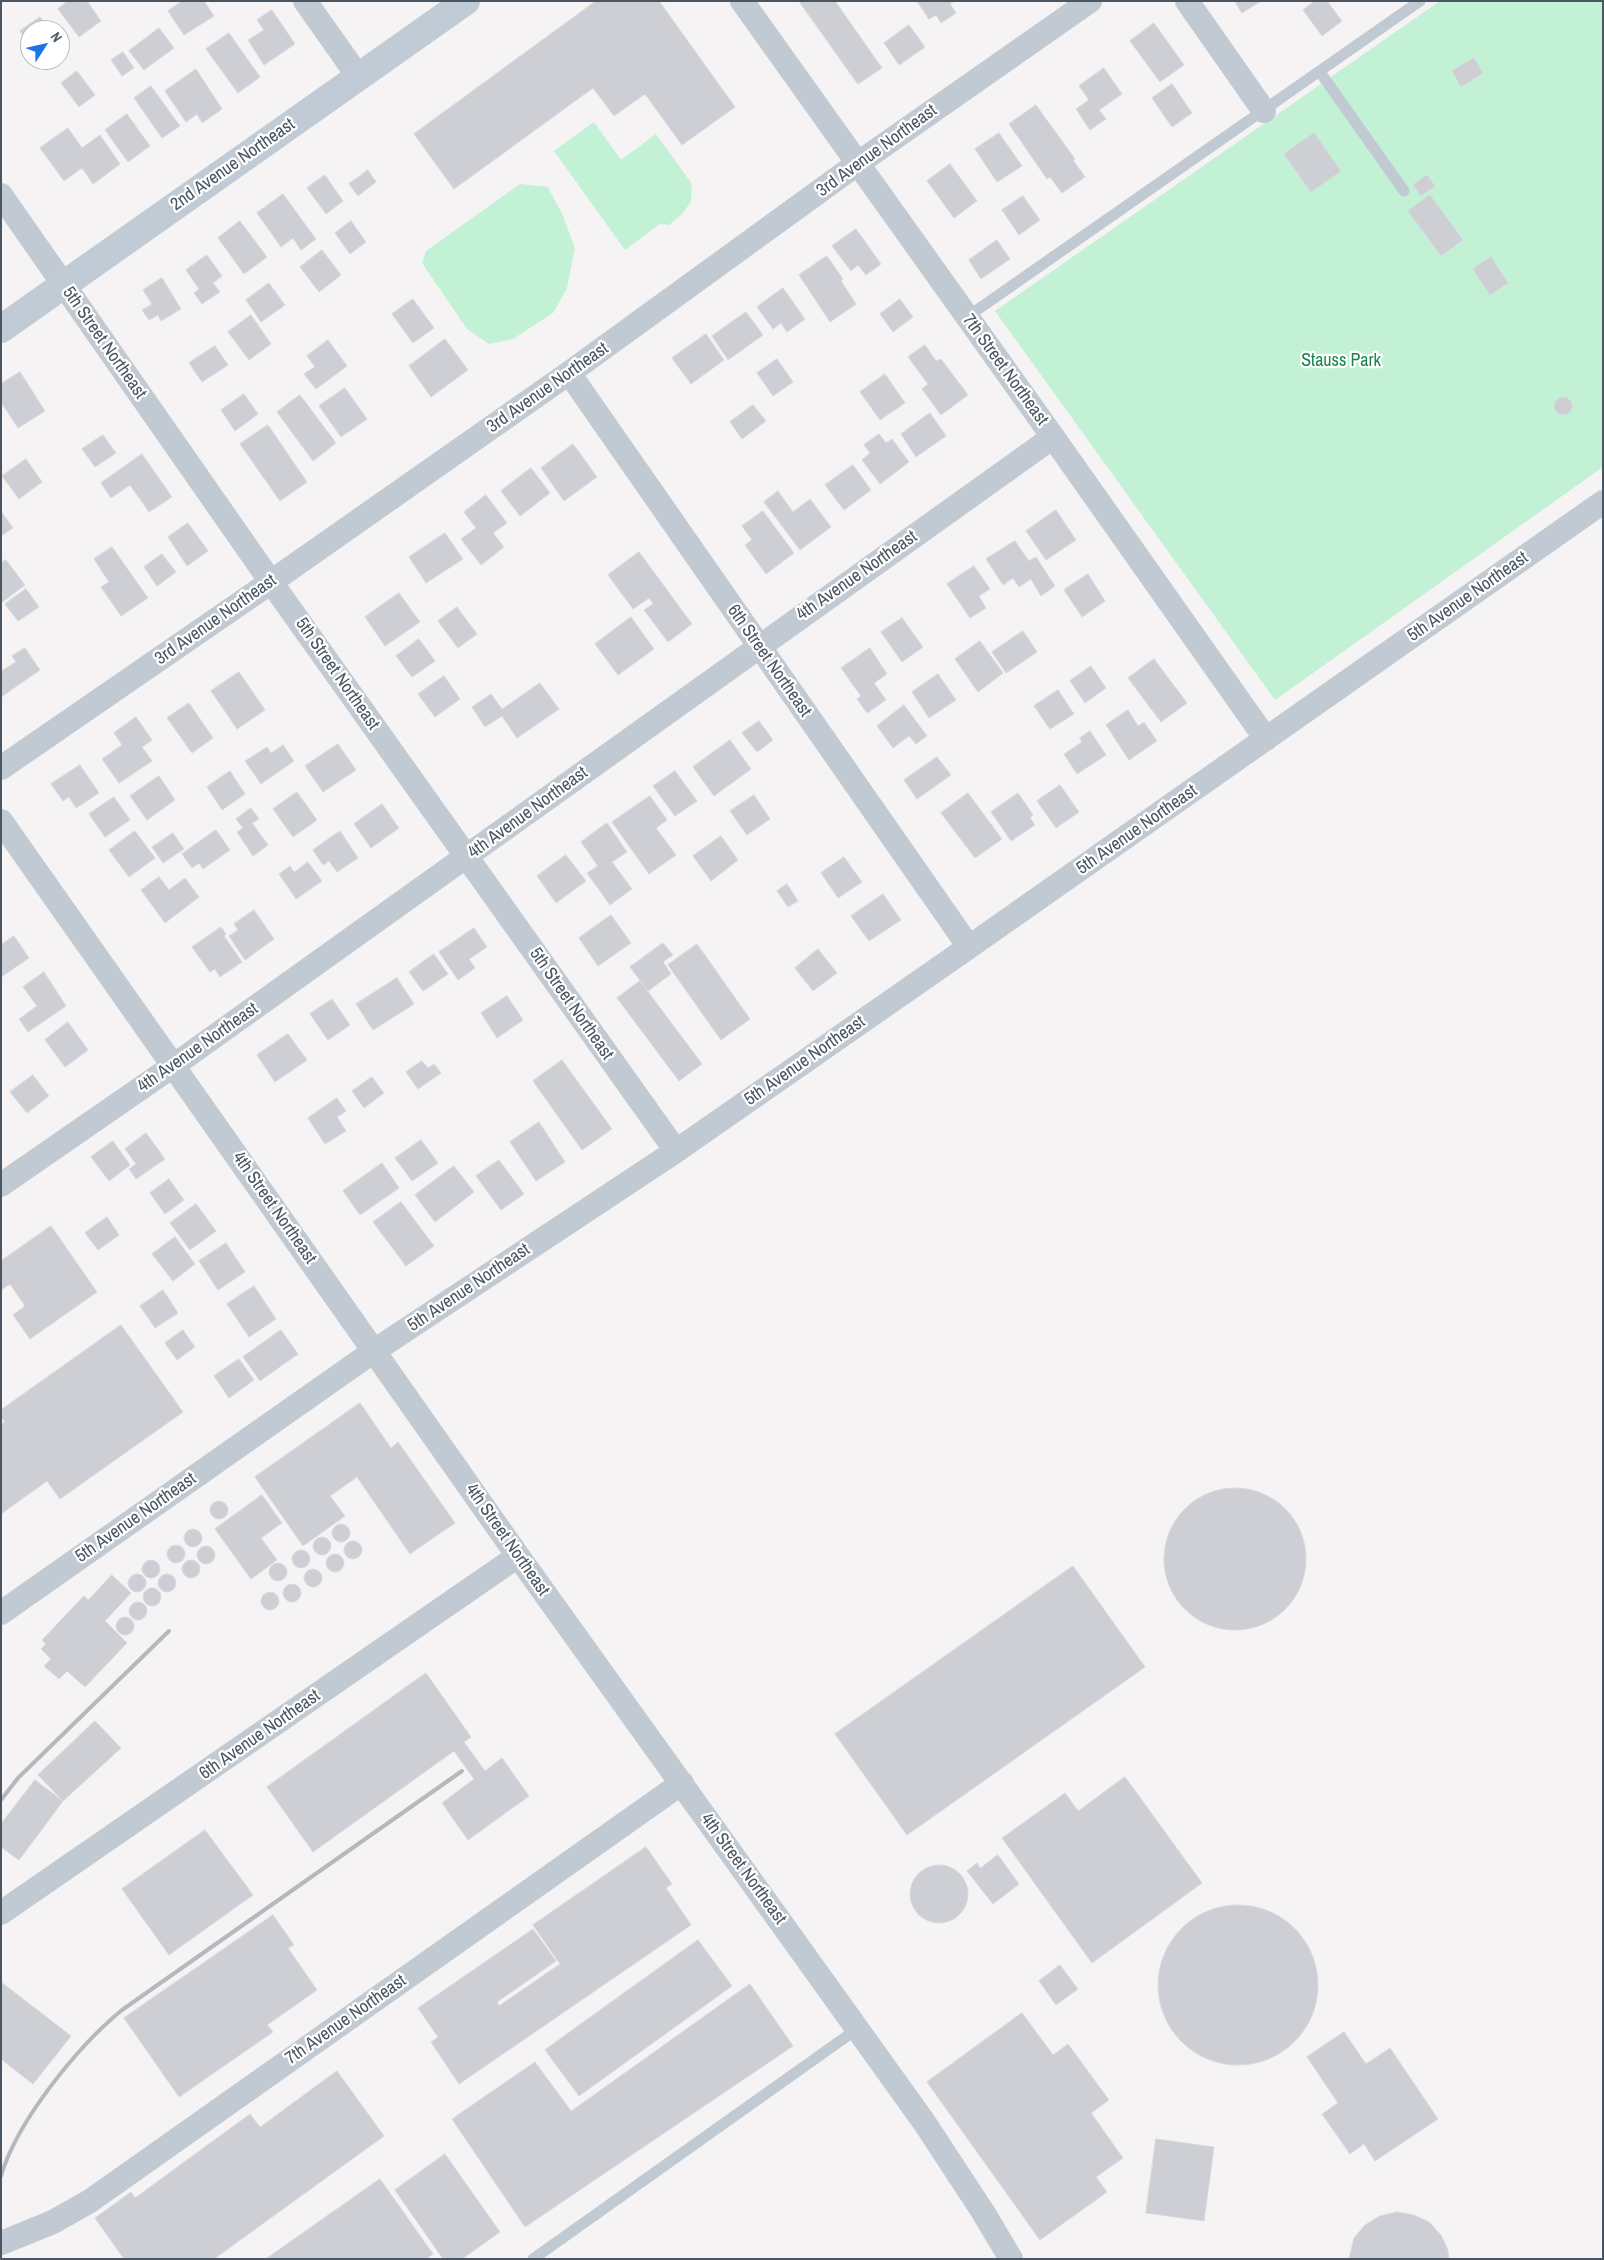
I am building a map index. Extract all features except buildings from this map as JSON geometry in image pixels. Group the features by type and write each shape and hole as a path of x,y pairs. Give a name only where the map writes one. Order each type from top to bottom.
{"street":[{"path":"305,1 358,76"},
{"name":"2nd Avenue Northeast","path":"1,329 466,1"},
{"name":"7th Street Northeast","path":"742,1 1053,437 1266,740"},
{"name":"3rd Avenue Northeast","path":"1,768 569,373 857,164 1090,1"},
{"path":"1187,1 1264,111"},
{"name":"5th Street Northeast","path":"1,195 271,582 676,1151"},
{"name":"6th Street Northeast","path":"569,373 969,947"},
{"name":"4th Avenue Northeast","path":"1,1185 173,1066 467,857 1053,437"},
{"name":"5th Avenue Northeast","path":"1,1613 374,1351 676,1151 1266,740 1603,502"},
{"name":"4th Street Northeast","path":"1,821 518,1556 924,2122 983,2212 1011,2259"},
{"name":"6th Avenue Northeast","path":"1,1913 518,1556"},
{"name":"7th Avenue Northeast","path":"1,2243 53,2222 90,2201 682,1783"}],"lane":[{"path":"967,317 1420,1"},
{"path":"1320,72 1404,191"},
{"path":"533,2259 857,2029"}],"green space":[{"name":"Stauss Park","path":"1440,1 1603,1 1603,467 1275,700 995,311"},
{"path":"594,122 621,160 656,134 692,184 691,202 681,215 669,225 660,224 625,250 554,151"},
{"path":"520,184 548,187 563,216 575,248 567,288 553,313 513,339 489,344 467,329 422,263 426,251"}],"railway":[{"path":"1,1800 18,1778 169,1631"},
{"path":"1,2176 20,2132 51,2086 87,2043 122,2010 462,1771"}]}
